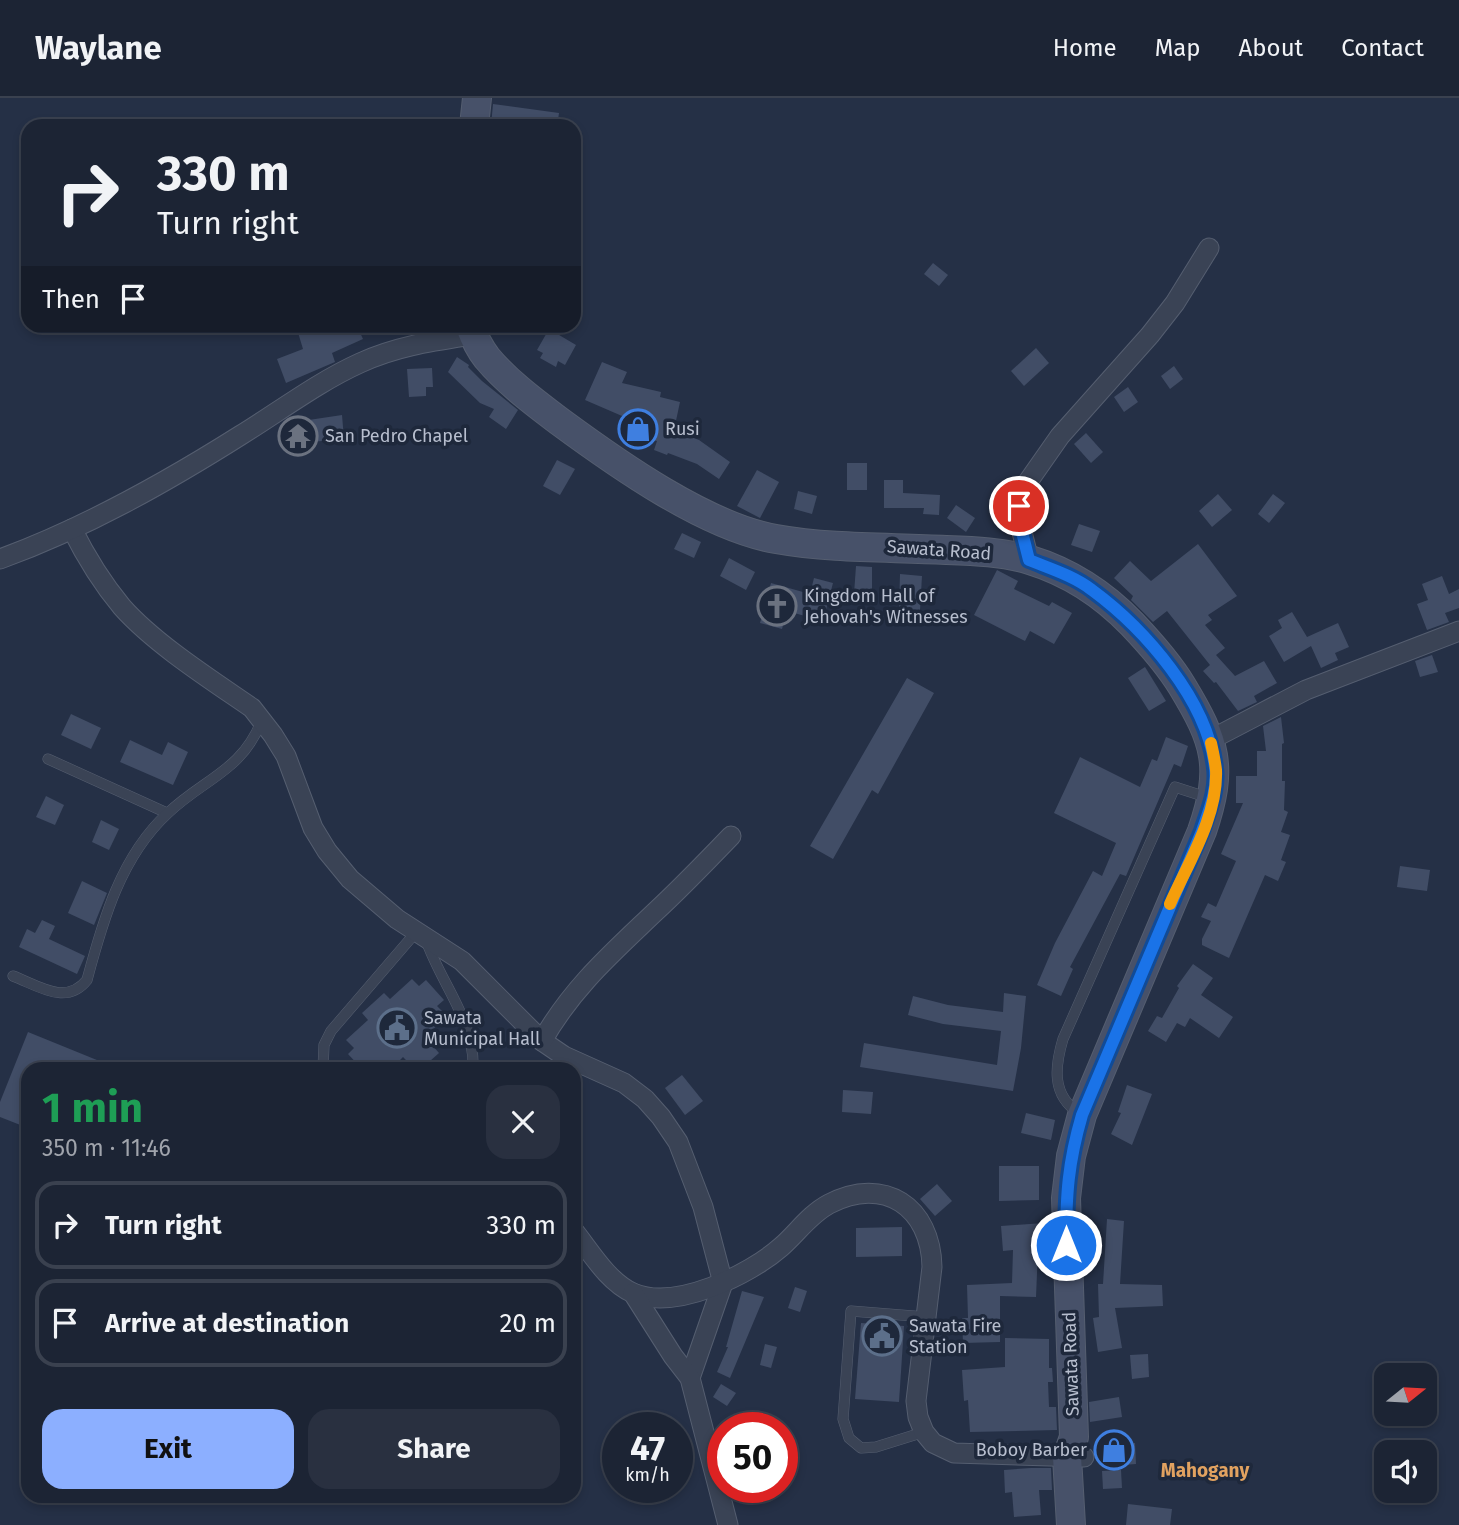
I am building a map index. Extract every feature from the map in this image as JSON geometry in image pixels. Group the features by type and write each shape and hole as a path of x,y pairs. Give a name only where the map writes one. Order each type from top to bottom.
{"main road":[{"path":"475,119 477,98"},
{"name":"Sawata Road","path":"473,333 486,357 538,405 586,441 661,489 705,514 740,529 788,541 990,552 1029,560 1059,572 1091,589 1122,614 1154,647 1178,679 1196,710 1210,740 1216,770 1213,800 1082,1115 1070,1156 1066,1198 1075,1450 1072,1525"},
{"name":"Sawata Road","path":"1075,1450 1088,1525"}],"street":[{"path":"1029,560 1019,506 1025,485 1060,436 1175,303 1209,248"},
{"path":"0,559 72,529 206,457 298,398 359,363 407,346 459,333"},
{"path":"72,529 101,581 123,608 144,628 252,708 262,719 286,756 313,828 327,851 350,879 372,901 462,961 481,977 542,1041 577,1062"},
{"path":"1210,740 1306,690 1459,631"},
{"path":"542,1041 571,996 594,969 684,885 730,836"},
{"path":"581,1064 624,1083 645,1099 661,1117 678,1142 703,1206 723,1283 690,1378"},
{"path":"633,1293 668,1296 686,1294 723,1283 761,1263 814,1214 829,1204 848,1197 883,1196 899,1201 911,1208 920,1219 928,1236 932,1267 916,1402 924,1432 933,1443 954,1453 1075,1450"},
{"path":"581,1239 608,1272 633,1293 690,1378 728,1525"}],"lane":[{"path":"13,976 53,992 68,993 79,990 87,980 110,903 127,866 167,813 242,755 254,739 262,719"},
{"path":"48,759 167,813"},
{"path":"1082,1115 1071,1108 1061,1096 1057,1081 1056,1061 1063,1039 1175,787 1213,800"},
{"path":"323,1062 324,1045 331,1031 421,934 466,1022 473,1062"},
{"path":"924,1432 876,1447 861,1448 849,1438 843,1419 851,1311 926,1317"}],"building":[{"path":"493,104 559,113 558,119 492,119"},
{"path":"933,263 948,275 939,286 924,274"},
{"path":"298,333 360,333 363,339 332,353 335,362 286,383 277,359 303,349"},
{"path":"547,333 556,333 576,345 565,365 558,361 556,367 540,358 543,353 537,350"},
{"path":"1036,348 1049,363 1024,386 1011,371"},
{"path":"457,357 518,410 506,429 489,417 494,409 480,403 448,372"},
{"path":"602,362 627,372 622,383 661,392 660,397 680,402 674,430 699,440 730,462 719,479 697,464 654,450 657,441 625,434 629,419 585,400"},
{"path":"1174,366 1183,379 1170,389 1161,376"},
{"path":"432,368 433,387 426,387 426,396 409,397 407,369"},
{"path":"1128,387 1138,402 1124,412 1114,397"},
{"path":"342,415 344,439 311,442 312,449 286,452 282,424"},
{"path":"1086,433 1103,452 1091,463 1074,444"},
{"path":"557,460 575,469 560,495 543,486"},
{"path":"847,463 867,463 867,490 847,490"},
{"path":"757,470 779,482 760,518 737,506"},
{"path":"884,480 903,480 903,493 940,495 939,515 923,514 924,508 884,508"},
{"path":"798,491 817,496 812,514 794,509"},
{"path":"1218,494 1232,510 1212,527 1199,511"},
{"path":"1273,494 1285,503 1269,523 1258,514"},
{"path":"956,505 975,518 966,532 947,518"},
{"path":"1079,524 1100,531 1092,552 1071,545"},
{"path":"682,533 701,542 694,558 674,549"},
{"path":"1198,544 1237,596 1208,615 1212,620 1205,625 1225,648 1216,655 1235,676 1264,661 1277,683 1254,696 1257,702 1238,711 1216,682 1203,671 1210,665 1167,611 1153,622 1131,600 1133,596 1114,578 1130,561 1151,581"},
{"path":"729,558 755,572 746,590 720,576"},
{"path":"856,566 872,567 872,594 854,594"},
{"path":"997,570 1018,581 1014,589 1049,606 1052,602 1072,613 1054,644 1030,631 1025,641 974,615"},
{"path":"900,574 922,576 920,610 899,609"},
{"path":"1442,576 1449,594 1459,589 1459,608 1445,613 1449,622 1427,630 1417,604 1428,600 1422,584"},
{"path":"814,578 833,583 823,621 787,611 782,629 760,623 771,583 810,594"},
{"path":"1292,612 1307,637 1338,623 1349,647 1335,653 1338,660 1321,668 1311,646 1284,662 1269,636 1282,628 1278,620"},
{"path":"1432,655 1438,672 1420,677 1415,661"},
{"path":"1145,667 1166,701 1149,711 1128,678"},
{"path":"907,678 934,693 878,794 872,790 833,859 810,846"},
{"path":"71,714 101,728 91,749 61,735"},
{"path":"1281,717 1284,743 1284,810 1288,812 1281,832 1290,835 1281,860 1286,862 1278,881 1265,875 1229,958 1202,945 1202,939 1211,921 1201,917 1208,903 1216,907 1236,861 1221,854 1243,803 1236,803 1236,776 1257,776 1257,751 1266,751 1263,726"},
{"path":"1166,737 1188,746 1181,767 1174,764 1126,876 1120,874 1070,967 1073,969 1061,996 1037,985 1055,943 1093,871 1102,876 1116,843 1054,813 1080,757 1140,787 1152,759 1157,761"},
{"path":"130,740 162,755 168,742 188,752 173,785 120,762"},
{"path":"46,796 64,805 55,825 36,817"},
{"path":"101,820 119,829 109,850 92,842"},
{"path":"1400,866 1430,870 1427,891 1397,887"},
{"path":"82,881 107,893 94,925 68,913"},
{"path":"42,920 55,926 49,939 85,956 77,974 19,947 27,929 35,933"},
{"path":"1193,964 1213,978 1201,995 1233,1017 1219,1038 1190,1018 1185,1027 1177,1023 1166,1042 1148,1031 1157,1016 1162,1018 1179,988 1177,986"},
{"name":"Sawata Municipal Hall","path":"412,979 419,986 426,980 444,1000 437,1006 447,1016 425,1037 439,1053 429,1062 408,1062 403,1057 398,1062 355,1062 348,1054 354,1048 346,1040 368,1020 362,1013 384,993 390,999"},
{"path":"1004,993 1026,996 1013,1091 860,1067 864,1043 997,1065 1001,1031 943,1024 908,1015 913,996 948,1005 1003,1012"},
{"path":"28,1032 102,1062 21,1062 21,1125 0,1117 0,1102"},
{"path":"682,1075 703,1101 685,1115 665,1088"},
{"path":"1127,1085 1152,1094 1132,1145 1111,1134 1121,1113 1118,1112"},
{"path":"843,1090 873,1092 871,1114 842,1112"},
{"path":"1026,1113 1055,1120 1051,1140 1021,1133"},
{"path":"999,1166 1039,1166 1039,1200 999,1201"},
{"path":"937,1184 952,1201 935,1216 920,1199"},
{"path":"1107,1219 1124,1221 1120,1284 1162,1285 1163,1306 1115,1308 1122,1348 1098,1352 1093,1318 1099,1317 1098,1284 1103,1284"},
{"path":"1044,1223 1046,1248 1038,1249 1036,1297 1000,1296 1000,1342 963,1343 962,1318 968,1318 967,1285 1012,1283 1013,1250 1003,1251 1001,1226"},
{"path":"902,1227 902,1256 856,1257 856,1228"},
{"path":"795,1287 807,1291 800,1312 788,1308"},
{"path":"742,1291 764,1297 730,1378 717,1372 728,1347"},
{"path":"861,1323 904,1326 899,1402 855,1399"},
{"path":"1005,1338 1049,1339 1049,1368 1052,1368 1053,1382 1048,1382 1049,1407 1056,1407 1057,1430 970,1432 968,1400 964,1401 962,1370 1005,1367"},
{"path":"765,1344 777,1347 771,1368 760,1365"},
{"path":"1148,1354 1149,1377 1132,1379 1130,1355"},
{"path":"721,1384 736,1393 727,1406 713,1397"},
{"path":"1119,1397 1122,1417 1090,1422 1089,1402"},
{"path":"1135,1443 1136,1464 1109,1466 1108,1445"},
{"path":"1051,1468 1052,1490 1039,1490 1041,1515 1014,1517 1012,1492 1005,1493 1004,1470"},
{"path":"1121,1470 1122,1488 1103,1489 1102,1471"},
{"path":"1128,1504 1172,1509 1170,1525 1126,1525"}],"slow traffic":[{"path":"1170,904 1213,800 1216,770 1211,743"}],"place":[{"name":"Rusi","path":"638,429"},
{"name":"San Pedro Chapel","path":"298,436"},
{"name":"Kingdom Hall of Jehovah's Witnesses","path":"777,606"},
{"name":"Sawata Municipal Hall","path":"397,1028"},
{"name":"Sawata Fire Station","path":"882,1336"},
{"name":"Boboy Barber","path":"1114,1450"}],"district":[{"name":"Mahogany","path":"1205,1470"}],"route":[{"path":"1019,506 1029,560 1091,589 1122,614 1154,647 1178,679 1196,710 1210,740 1216,770 1213,800 1202,831 1082,1115 1070,1156 1066,1198 1066,1245"}]}
